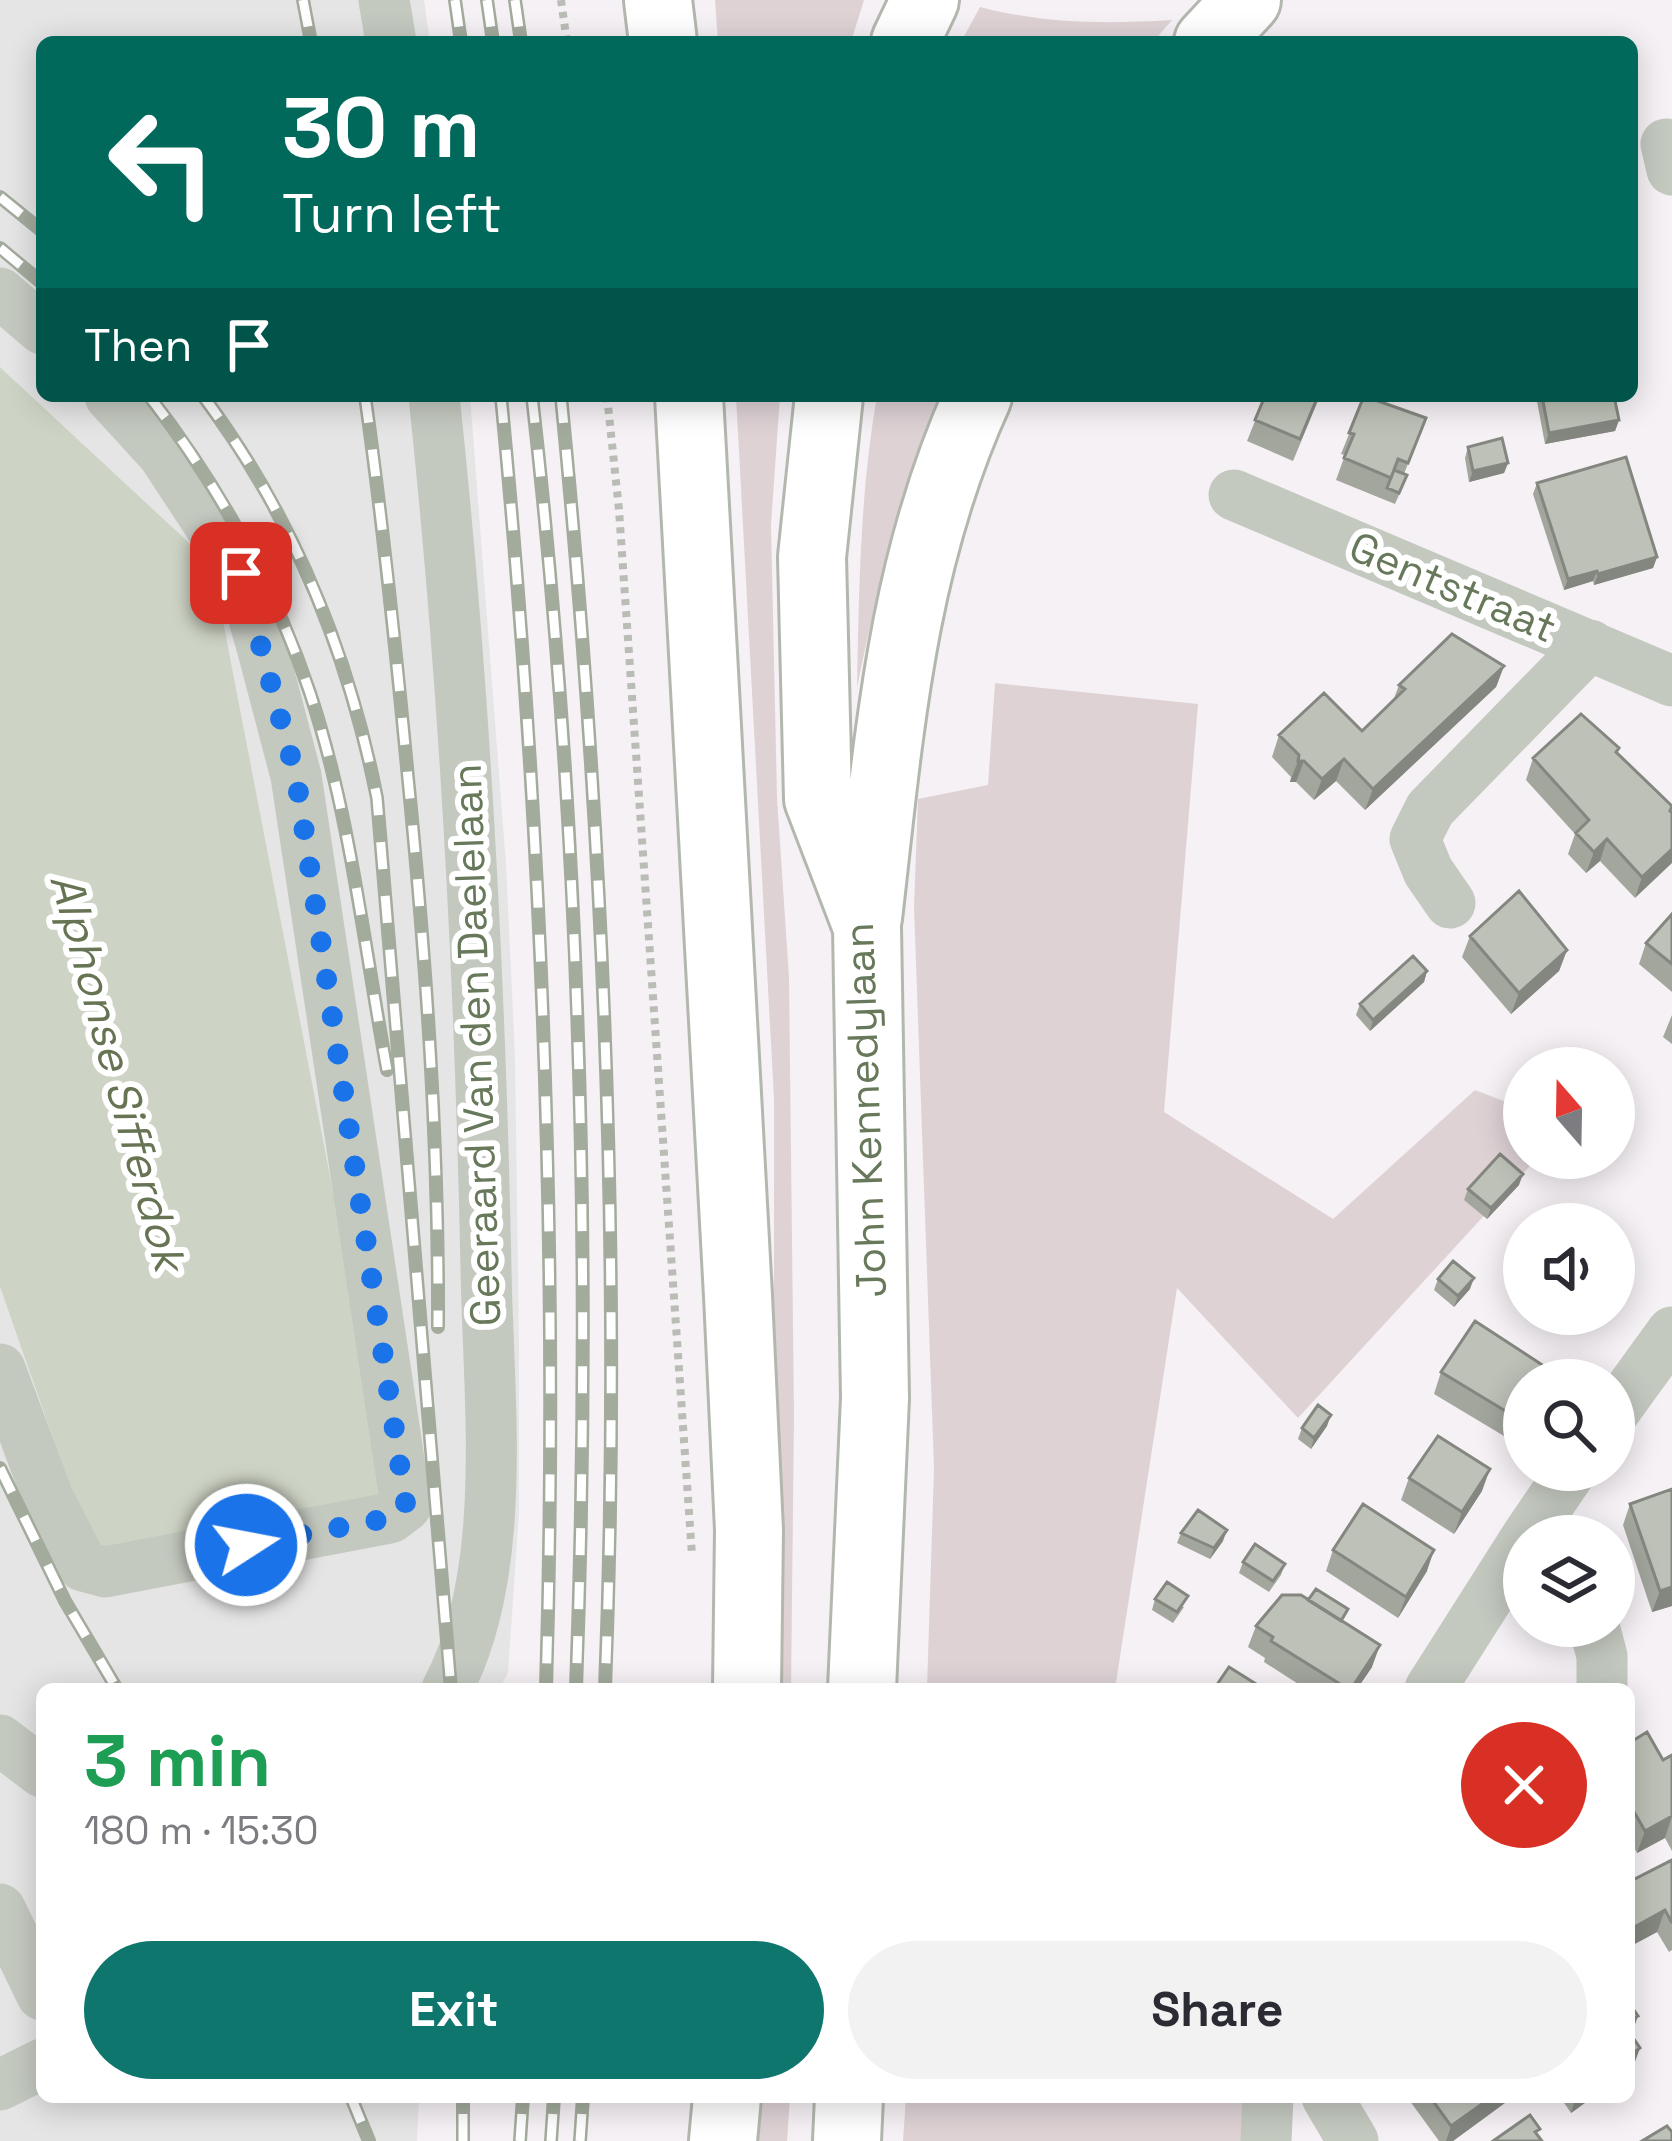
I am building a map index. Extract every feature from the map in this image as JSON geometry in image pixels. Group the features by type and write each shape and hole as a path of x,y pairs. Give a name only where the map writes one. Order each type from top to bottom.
{"highway":[{"path":"658,0 662,36"},
{"path":"908,36 925,0"},
{"path":"1214,36 1247,0"},
{"path":"688,402 738,1295 748,1530 747,1683"},
{"name":"John Kennedylaan","path":"828,402 812,557 818,799 867,927 875,1398 862,1683"},
{"path":"867,927 903,630 928,528 976,402"},
{"path":"723,2141 726,2103"},
{"path":"847,2141 849,2103"}],"street":[{"path":"384,0 390,36"},
{"path":"0,293 36,324"},
{"path":"0,1369 48,1498 82,1566 104,1572 390,1518 406,1506 296,776 241,573 163,454 115,402"},
{"name":"Geeraard Van den Daelelaan","path":"435,402 476,899 489,1445 484,1577 468,1641 450,1683"},
{"name":"Gentstraat","path":"1234,494 1672,681"},
{"path":"1450,903 1428,871 1415,839 1430,808 1590,644"},
{"path":"1635,1383 1672,1332"},
{"path":"1434,1683 1503,1580"},
{"path":"1599,1647 1602,1683"},
{"path":"0,1740 36,1767"},
{"path":"0,1909 36,1983"},
{"path":"0,2085 36,2067"},
{"path":"1266,2141 1268,2103"},
{"path":"1331,2103 1353,2141"}],"path":[{"path":"562,0 566,36"},
{"path":"608,402 693,1573"}],"shaded area":[{"path":"0,0 424,0 429,36 36,36 36,400 0,367"},
{"path":"715,0 864,0 853,36 718,36"},
{"path":"980,7 1075,21 1172,20 1158,36 964,36"},
{"path":"38,402 470,402 506,865 515,1056 519,1513 508,1673 502,1683 36,1683 36,2103 419,2103 417,2141 0,2141 0,1287 93,1553 212,564"},
{"path":"736,402 780,402 771,525 777,798 789,978 794,1415 791,1683 773,1683 768,1417 774,1099"},
{"path":"876,402 937,402 892,540 857,688 860,578"},
{"path":"995,683 1198,704 1164,1112 1333,1219 1475,1090 1503,1101 1503,1179 1518,1179 1298,1418 1177,1288 1116,1683 927,1683 934,1468 914,907 918,799 988,785"},
{"path":"743,2103 790,2103 787,2141 740,2141"},
{"path":"906,2103 1243,2103 1241,2141 903,2141"}],"water":[{"name":"Alphonse Sifferdok","path":"0,367 212,564 392,1498 93,1553 0,1287"}],"building":[{"path":"1262,402 1315,402 1300,439 1255,420"},
{"path":"1362,402 1381,402 1426,418 1408,463 1398,459 1391,478 1344,458 1354,434 1349,433"},
{"path":"1543,402 1615,402 1619,420 1549,433"},
{"path":"1502,438 1508,463 1473,471 1468,447"},
{"path":"1626,457 1657,557 1568,579 1537,483"},
{"path":"1394,470 1407,475 1399,493 1387,488"},
{"path":"1452,634 1504,666 1373,789 1344,759 1322,779 1298,761 1299,755 1279,735 1324,693 1362,731 1405,689 1399,685"},
{"path":"1581,714 1672,806 1672,849 1642,877 1607,839 1594,852 1576,833 1589,820 1533,758"},
{"path":"1519,891 1567,950 1519,993 1470,936"},
{"path":"1672,914 1672,964 1646,943"},
{"path":"1413,956 1427,971 1373,1020 1360,1004"},
{"path":"1500,1154 1503,1179 1518,1179 1491,1208 1468,1189"},
{"path":"1453,1261 1474,1278 1458,1296 1438,1279"},
{"path":"1475,1321 1533,1359 1503,1359 1503,1410 1441,1372"},
{"path":"1318,1405 1331,1415 1314,1438 1302,1428"},
{"path":"1438,1436 1490,1469 1462,1512 1409,1478"},
{"path":"1672,1489 1672,1587 1660,1591 1630,1504"},
{"path":"1363,1504 1434,1550 1406,1597 1333,1550"},
{"path":"1198,1510 1227,1530 1214,1548 1181,1533"},
{"path":"1255,1544 1285,1564 1273,1581 1243,1562"},
{"path":"1167,1582 1188,1596 1177,1612 1155,1599"},
{"path":"1316,1589 1348,1609 1341,1621 1308,1600"},
{"path":"1282,1595 1301,1595 1380,1645 1355,1683 1338,1683 1271,1641 1273,1637 1256,1626"},
{"path":"1229,1667 1254,1683 1218,1683"},
{"path":"1647,1732 1663,1760 1672,1755 1672,1816 1645,1831 1635,1814 1635,1739"},
{"path":"1672,1860 1672,1923 1665,1910 1635,1927 1635,1879"},
{"path":"1434,2103 1484,2103 1451,2126"},
{"path":"1530,2115 1542,2141 1493,2141"},
{"path":"1667,2126 1672,2141 1642,2141"}],"railway":[{"path":"303,0 310,36"},
{"path":"455,0 460,36"},
{"path":"487,0 492,36"},
{"path":"515,0 520,36"},
{"path":"0,197 36,226"},
{"path":"0,248 36,278"},
{"path":"153,402 242,537 310,693 346,832 387,1070"},
{"path":"207,402 264,489 313,587 350,690 377,798 451,1683"},
{"path":"366,402 420,915 434,1121 438,1327"},
{"path":"502,402 527,719 544,1042 550,1365 546,1683"},
{"path":"533,402 561,718 578,1042 583,1366 576,1683"},
{"path":"562,402 588,718 605,1042 611,1366 605,1683"},
{"path":"0,1468 65,1601 113,1683"},
{"path":"353,2103 369,2141"},
{"path":"463,2103 463,2141"},
{"path":"520,2141 523,2103"},
{"path":"551,2141 554,2103"},
{"path":"580,2141 583,2103"}],"route":[{"path":"241,573 296,776 406,1506 390,1518 246,1545"}]}
